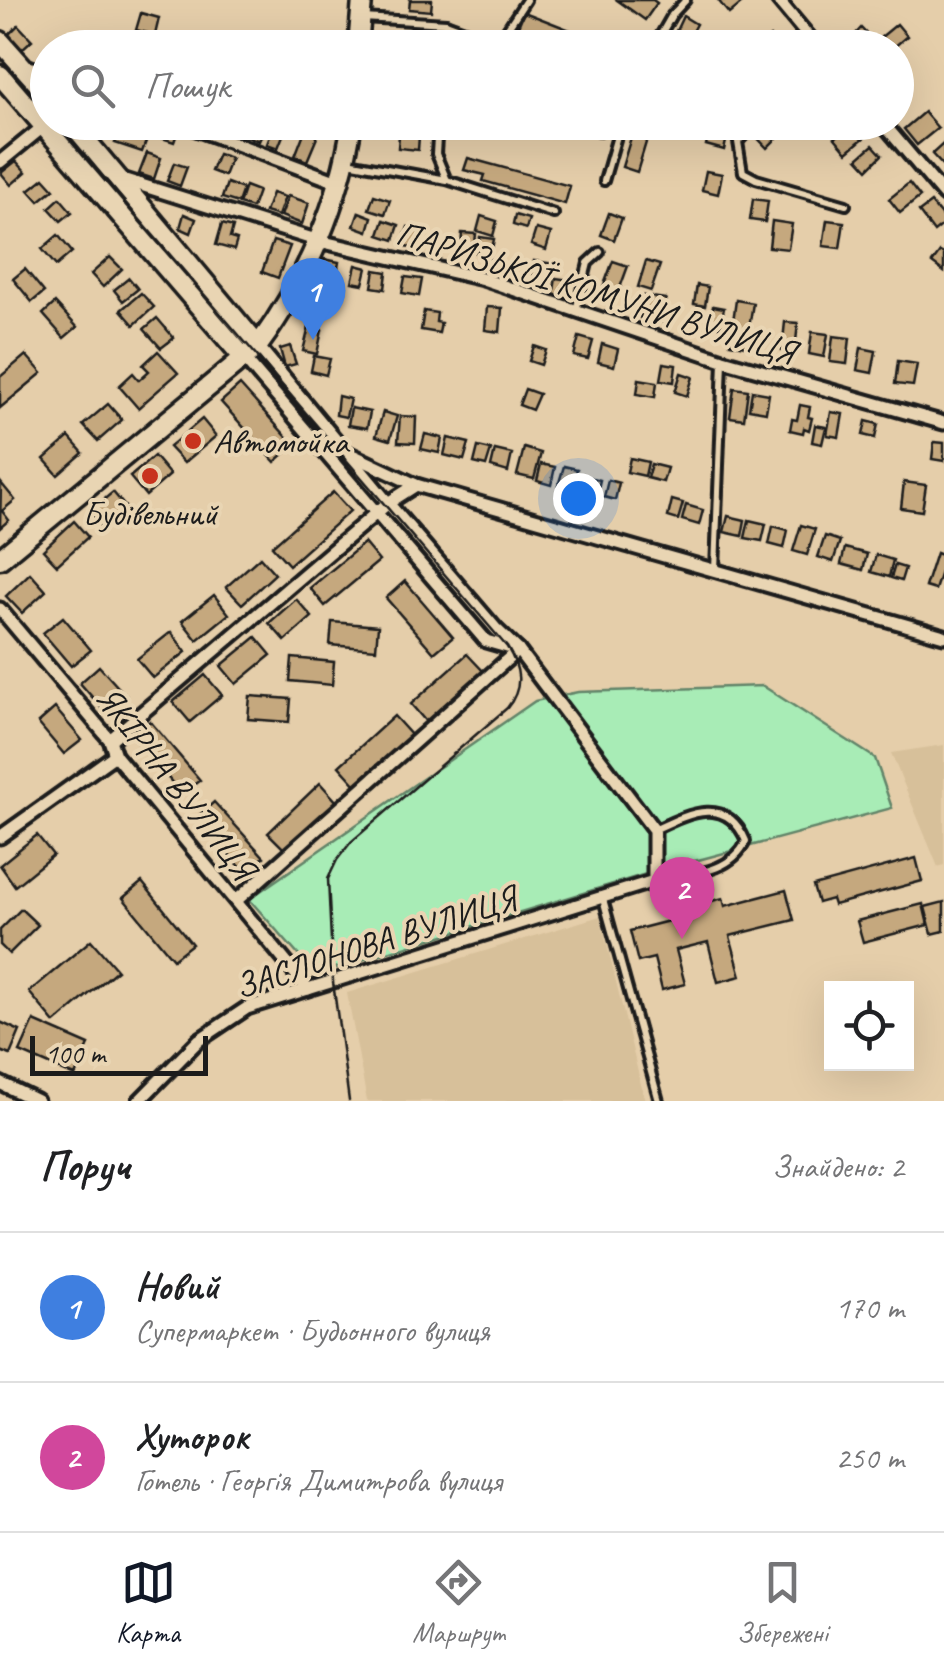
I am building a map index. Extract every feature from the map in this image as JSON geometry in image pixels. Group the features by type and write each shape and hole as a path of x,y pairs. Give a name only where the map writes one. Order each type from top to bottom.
{"street":[{"path":"778,0 803,30"},
{"path":"0,41 30,75"},
{"path":"20,64 30,68"},
{"path":"0,74 30,109"},
{"path":"0,162 30,137"},
{"path":"57,140 344,452 518,650 654,830 654,881"},
{"path":"86,140 376,513 486,642 518,650"},
{"path":"227,140 340,182"},
{"path":"0,558 250,352 280,316 318,241 340,182 348,140"},
{"path":"897,140 944,195"},
{"name":"ПАРИЗЬКОЇ КОМУНИ ВУЛИЦЯ","path":"118,178 318,241 483,279 722,360 944,423"},
{"path":"344,452 416,485 944,636"},
{"path":"110,740 388,503 416,485"},
{"name":"ЯКІРНА ВУЛИЦЯ","path":"0,609 110,740 114,755 308,989"},
{"path":"236,902 518,650"},
{"path":"0,837 114,755"},
{"name":"ЗАСЛОНОВА ВУЛИЦЯ","path":"139,1101 199,1040 247,1008 654,881"},
{"path":"0,1083 37,1101"}],"lane":[{"path":"507,30 526,0"},
{"path":"664,30 686,0"},
{"path":"362,9 446,22 465,30"},
{"path":"445,30 446,22"},
{"path":"437,140 436,154 447,180"},
{"path":"604,181 616,140"},
{"path":"740,140 743,172 756,180 846,205"},
{"path":"344,162 447,180 554,214"},
{"path":"576,312 588,263 600,252"},
{"path":"714,570 722,360"},
{"path":"654,830 696,810 722,814 740,827 746,841 740,854 725,866 654,881"},
{"path":"603,897 659,1101"}],"shaded area":[{"path":"944,745 944,865 938,867 891,753"},
{"path":"600,916 645,1101 367,1101 347,993"}],"green space":[{"path":"763,686 875,758 892,808 646,874 315,974 249,899 535,701 578,692"}],"building":[{"path":"410,0 432,0 431,11 409,9"},
{"path":"617,0 653,0 657,3 645,20"},
{"path":"718,0 737,0 741,4 729,14"},
{"path":"524,12 570,30 516,30"},
{"path":"141,13 159,18 156,30 136,30"},
{"path":"683,16 696,24 693,30 676,30"},
{"path":"18,25 30,42 20,51 7,36"},
{"path":"924,112 938,128 917,145 913,140 914,120"},
{"path":"116,140 146,140 142,152 115,143"},
{"path":"268,140 281,140 278,148 267,144"},
{"path":"301,140 316,140 307,161 295,156"},
{"path":"399,140 419,140 418,150 398,148"},
{"path":"630,140 647,140 637,172 622,167"},
{"path":"707,140 726,140 724,150 706,145"},
{"path":"837,140 861,140 847,152"},
{"path":"944,143 944,167 932,154"},
{"path":"873,145 882,155 868,169 858,158"},
{"path":"147,153 161,158 154,179 139,174"},
{"path":"218,154 231,158 224,176 211,171"},
{"path":"468,158 570,186 565,204 483,181 485,175 464,170"},
{"path":"16,161 26,172 11,185 1,173"},
{"path":"174,163 187,167 180,186 167,181"},
{"path":"706,171 722,174 718,194 702,190"},
{"path":"44,178 54,189 39,201 29,190"},
{"path":"227,183 243,189 238,203 222,198"},
{"path":"909,183 920,197 900,213 889,199"},
{"path":"245,186 258,191 252,208 239,204"},
{"path":"272,193 285,197 278,216 265,212"},
{"path":"374,195 390,200 385,214 369,209"},
{"path":"288,196 309,203 302,224 281,216"},
{"path":"60,198 72,212 61,221 49,208"},
{"path":"753,199 768,201 765,222 750,220"},
{"path":"931,203 944,219 944,224 934,232 919,212"},
{"path":"359,212 372,217 368,231 354,226"},
{"path":"609,213 622,218 614,240 601,235"},
{"path":"184,214 196,219 191,233 180,228"},
{"path":"515,215 529,219 526,229 513,225"},
{"path":"481,216 497,221 493,236 477,231"},
{"path":"384,220 399,225 394,240 379,235"},
{"path":"827,220 844,222 840,248 823,246"},
{"path":"772,221 792,224 788,249 769,247"},
{"path":"222,224 233,227 230,238 237,240 234,250 216,245"},
{"path":"408,227 420,231 415,248 402,245"},
{"path":"536,229 551,233 546,250 531,245"},
{"path":"462,233 476,234 474,252 461,250"},
{"path":"58,235 72,252 56,266 42,249"},
{"path":"480,237 494,239 490,258 477,256"},
{"path":"273,241 290,246 278,278 262,272"},
{"path":"940,252 944,254 944,272 932,263"},
{"path":"110,257 122,269 103,287 91,274"},
{"path":"324,259 339,262 337,273 322,270"},
{"path":"534,261 555,264 552,281 531,278"},
{"path":"613,261 628,266 617,296 602,290"},
{"path":"646,261 660,265 651,291 638,287"},
{"path":"356,265 367,268 363,284 352,282"},
{"path":"25,269 44,292 32,302 13,279"},
{"path":"375,270 387,272 385,289 372,287"},
{"path":"405,277 422,279 419,296 402,293"},
{"path":"129,278 138,289 123,301 114,290"},
{"path":"556,278 570,280 567,298 553,296"},
{"path":"697,285 708,287 705,306 694,304"},
{"path":"141,293 154,307 134,325 121,310"},
{"path":"644,296 666,299 662,322 640,318"},
{"path":"736,300 753,303 746,346 730,343"},
{"path":"55,303 77,327 64,338 43,314"},
{"path":"713,306 724,308 720,327 710,325"},
{"path":"487,307 502,308 500,332 485,330"},
{"path":"424,311 437,313 439,333 421,330"},
{"path":"157,318 174,338 161,348 144,329"},
{"path":"785,322 798,323 795,351 782,350"},
{"path":"309,327 322,330 317,354 303,351"},
{"path":"812,332 828,334 824,357 809,354"},
{"path":"833,336 850,338 847,364 830,362"},
{"path":"579,337 593,341 588,359 574,356"},
{"path":"602,344 618,349 614,366 598,362"},
{"path":"290,346 296,364 285,367 280,349"},
{"path":"534,346 546,350 541,365 529,361"},
{"path":"861,348 876,351 872,373 857,370"},
{"path":"158,351 178,373 138,408 119,386 133,373 139,380 149,371 143,365"},
{"path":"26,355 42,373 0,408 0,377"},
{"path":"314,356 330,359 326,375 311,371"},
{"path":"898,361 917,364 913,386 895,384"},
{"path":"664,363 676,365 674,382 661,380"},
{"path":"681,373 693,377 687,396 675,392"},
{"path":"639,379 657,382 655,397 637,394"},
{"path":"240,385 294,445 275,462 221,402"},
{"path":"734,388 748,390 744,419 730,417"},
{"path":"525,389 539,394 532,410 519,405"},
{"path":"752,391 769,394 766,412 749,409"},
{"path":"338,396 350,399 346,417 336,415"},
{"path":"108,404 122,420 98,441 83,425"},
{"path":"800,405 810,407 808,417 812,418 809,430 804,428 803,433 790,430"},
{"path":"351,408 370,412 367,428 348,425"},
{"path":"383,412 397,416 390,440 376,436"},
{"path":"831,412 843,414 839,437 827,435"},
{"path":"400,416 416,417 415,443 398,442"},
{"name":"Автомойка","path":"202,419 216,436 184,463 169,447"},
{"path":"866,421 878,424 875,438 863,435"},
{"path":"815,425 826,427 822,444 812,442"},
{"path":"425,434 442,438 439,453 421,449"},
{"path":"69,437 83,453 58,475 44,459"},
{"path":"448,438 469,443 464,460 444,455"},
{"path":"934,442 944,443 944,461 932,459"},
{"path":"478,447 491,450 486,466 474,463"},
{"path":"524,448 541,453 534,479 517,475"},
{"path":"495,450 512,454 508,472 491,467"},
{"name":"Будівельний","path":"154,456 170,475 146,496 130,477"},
{"path":"630,458 648,462 645,476 627,472"},
{"path":"541,464 555,467 551,485 537,481"},
{"path":"651,464 667,468 663,482 647,478"},
{"path":"564,466 577,469 571,490 558,486"},
{"path":"588,477 600,480 596,497 584,494"},
{"path":"608,480 619,483 615,500 604,497"},
{"path":"904,482 926,485 922,511 901,508"},
{"path":"1,483 15,500 2,511 9,520 0,528"},
{"path":"113,492 127,509 103,529 89,512"},
{"path":"333,492 350,511 289,565 272,546"},
{"path":"672,500 683,503 678,520 668,517"},
{"path":"686,505 703,510 699,525 682,520"},
{"path":"728,516 745,520 742,536 724,532"},
{"path":"749,520 766,524 762,541 745,538"},
{"path":"74,521 88,537 57,565 43,550"},
{"path":"801,525 815,529 807,555 793,551"},
{"path":"773,526 788,530 784,548 769,544"},
{"path":"825,536 840,541 833,562 818,557"},
{"path":"364,543 379,561 325,606 310,588"},
{"path":"845,548 867,554 863,570 841,564"},
{"path":"936,553 944,556 944,563 935,590 925,587"},
{"path":"876,555 893,560 889,577 871,572"},
{"path":"260,557 275,574 242,604 226,587"},
{"path":"895,565 905,568 901,581 891,578"},
{"path":"30,573 46,591 22,613 6,596"},
{"path":"405,581 453,637 434,653 386,598"},
{"path":"214,595 229,614 197,640 182,621"},
{"path":"296,599 312,617 285,641 269,623"},
{"path":"63,617 91,650 71,666 43,633"},
{"path":"332,622 378,626 376,649 330,645"},
{"path":"171,632 186,652 153,678 137,659"},
{"path":"256,637 271,655 236,684 221,666"},
{"path":"467,654 484,672 427,723 411,704"},
{"path":"292,658 334,662 332,685 290,681"},
{"path":"99,666 126,696 106,713 80,683"},
{"path":"205,675 222,695 190,722 173,702"},
{"path":"250,696 291,699 289,722 248,719"},
{"path":"55,708 82,740 64,754 38,723"},
{"path":"394,716 412,736 357,786 339,766"},
{"path":"150,721 200,780 182,794 132,736"},
{"path":"320,783 337,802 286,851 268,833"},
{"path":"214,802 264,857 246,873 196,818"},
{"path":"37,835 53,855 15,886 0,865"},
{"path":"916,858 922,881 834,905 832,899 818,903 813,886"},
{"path":"142,882 192,944 173,959 123,898"},
{"path":"786,890 794,920 730,936 741,976 718,982 708,942 676,950 685,984 662,990 654,958 638,962 630,931 692,915 690,907 723,898 725,906"},
{"path":"944,902 944,931 932,934 925,907"},
{"path":"923,904 928,925 863,942 857,921"},
{"path":"21,909 38,925 9,954 0,945 0,930"},
{"path":"91,940 117,970 55,1023 29,992"},
{"path":"34,1021 89,1045 75,1076 20,1052"},
{"path":"0,1022 20,1031 10,1055 0,1051"}],"tram line":[{"path":"0,57 30,91"},
{"path":"71,140 507,647 515,662 518,685 507,708 351,842 328,879 333,982 349,1101"}],"place":[{"name":"Новий","path":"313,340"},
{"name":"Автомойка","path":"193,441"},
{"name":"Будівельний","path":"150,476"},
{"name":"Хуторок","path":"682,939"}]}
